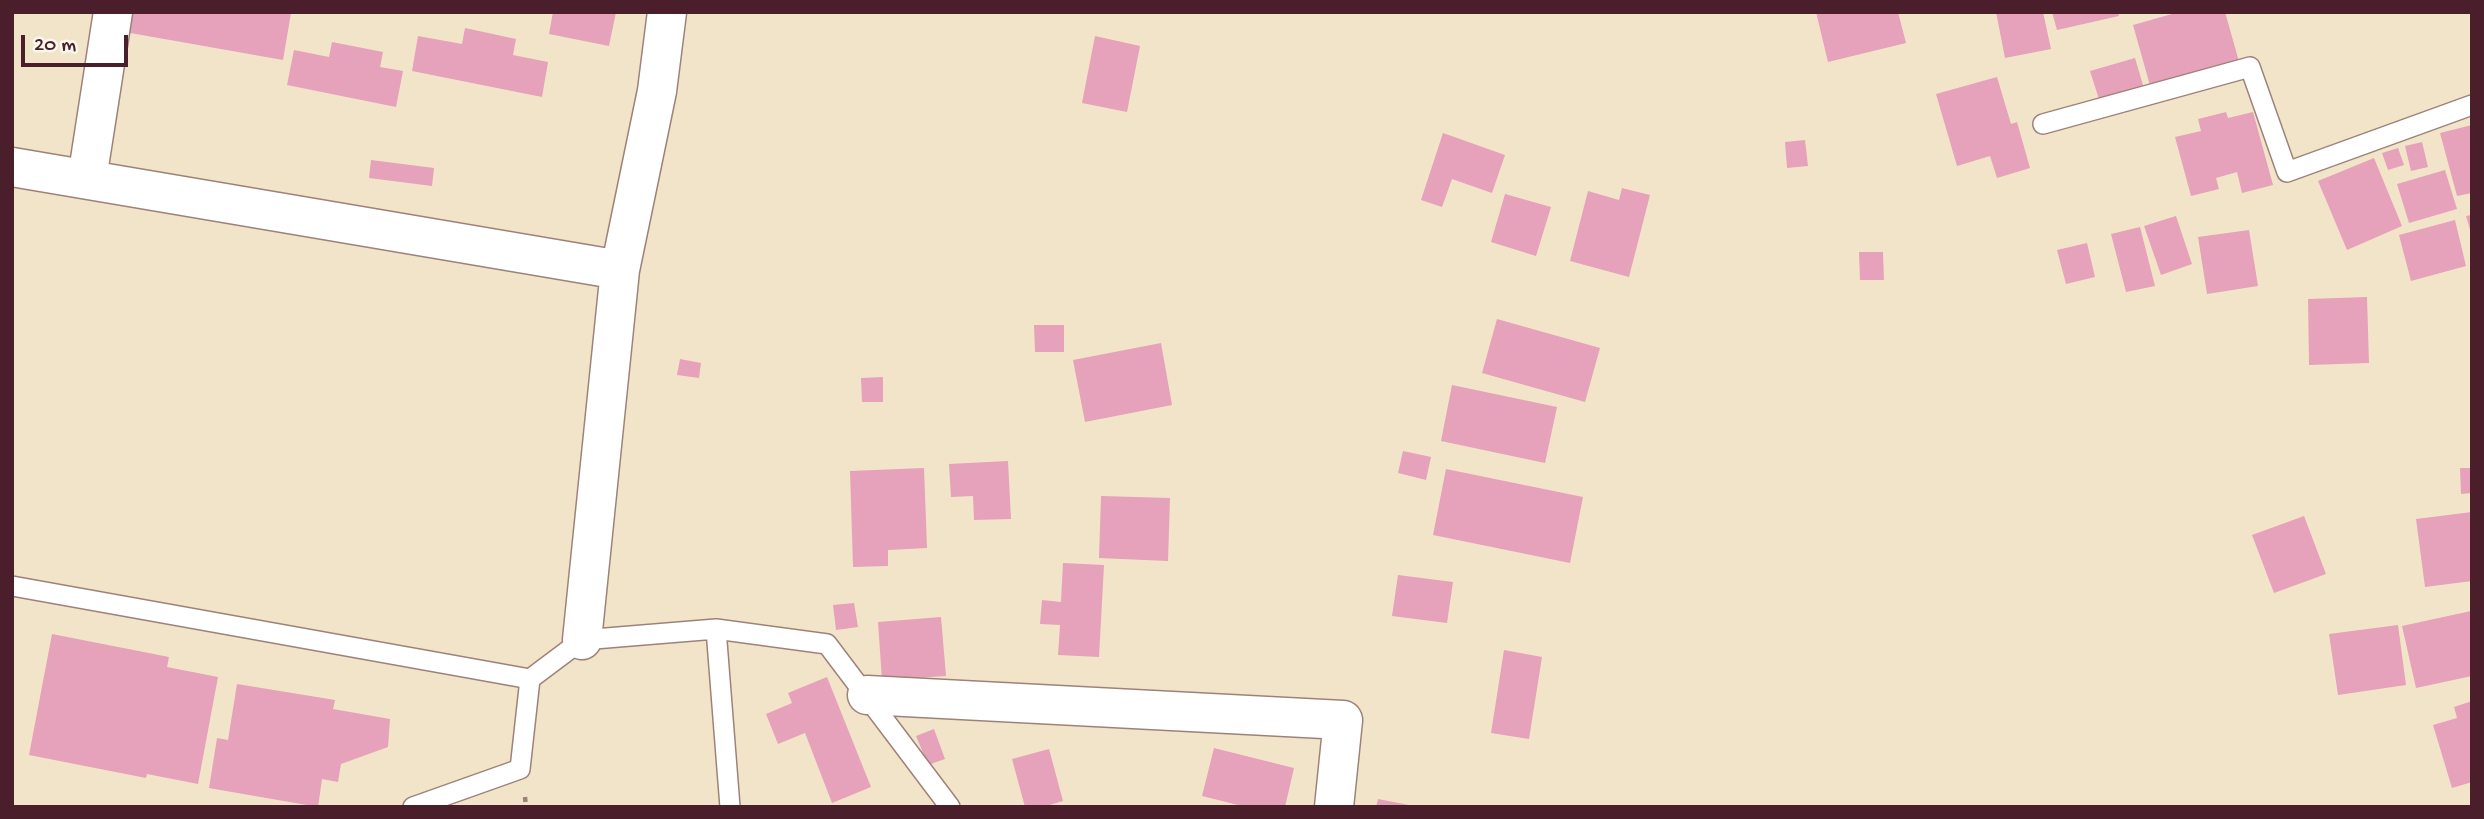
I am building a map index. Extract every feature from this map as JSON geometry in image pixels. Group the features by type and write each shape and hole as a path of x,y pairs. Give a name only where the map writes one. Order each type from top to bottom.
{"street":[{"path":"87,178 113,12"},
{"path":"582,640 620,270 657,91 667,12"},
{"path":"12,167 620,270"},
{"path":"867,695 1343,720 1334,807"}],"lane":[{"path":"2043,124 2250,68 2287,172 2472,105"},
{"path":"12,586 530,679"},
{"path":"716,629 730,807"},
{"path":"413,807 520,769 530,679 582,640 716,629 827,643 950,807"}],"building":[{"path":"123,12 291,13 283,60 119,31"},
{"path":"553,12 616,12 609,46 549,34"},
{"path":"1816,12 1898,12 1906,43 1828,62"},
{"path":"1996,12 2043,12 2051,49 2005,58"},
{"path":"2052,12 2118,12 2119,16 2057,30"},
{"path":"2179,12 2225,12 2240,65 2151,89 2133,25"},
{"path":"465,28 516,39 513,55 548,62 542,97 412,71 418,36 462,44"},
{"path":"1095,36 1140,46 1127,112 1082,103"},
{"path":"332,42 383,52 380,67 403,71 396,107 287,85 294,50 329,57"},
{"path":"2135,58 2148,102 2104,115 2090,71"},
{"path":"1997,77 2011,124 2017,122 2030,168 1997,178 1990,156 1957,166 1936,94"},
{"path":"2226,112 2228,118 2253,112 2273,185 2242,193 2237,172 2216,178 2219,189 2191,196 2175,137 2201,131 2198,119"},
{"path":"2472,125 2472,193 2457,196 2440,133"},
{"path":"1443,133 1505,155 1492,193 1452,179 1442,207 1421,200"},
{"path":"1805,140 1808,166 1787,168 1785,142"},
{"path":"2422,142 2428,167 2411,171 2405,146"},
{"path":"2398,148 2404,165 2388,170 2382,153"},
{"path":"2374,158 2402,226 2347,250 2318,181"},
{"path":"371,160 434,168 432,186 369,178"},
{"path":"2445,170 2457,209 2409,223 2397,184"},
{"path":"1622,188 1650,195 1629,277 1570,261 1588,191 1619,200"},
{"path":"1505,194 1551,207 1536,256 1491,242"},
{"path":"2472,215 2472,233 2471,233 2466,216"},
{"path":"2176,216 2192,264 2161,275 2144,226"},
{"path":"2455,220 2466,266 2411,281 2399,235"},
{"path":"2140,227 2155,286 2126,292 2111,234"},
{"path":"2249,230 2258,286 2207,294 2198,237"},
{"path":"2087,243 2095,277 2066,284 2057,250"},
{"path":"1859,252 1883,252 1884,280 1860,280"},
{"path":"2367,297 2369,363 2309,365 2308,299"},
{"path":"1497,319 1600,348 1585,402 1482,373"},
{"path":"1034,325 1064,325 1064,352 1035,352"},
{"path":"1161,343 1172,405 1085,422 1073,360"},
{"path":"680,359 701,363 699,378 677,375"},
{"path":"883,377 883,402 862,402 861,378"},
{"path":"1452,385 1557,407 1545,463 1441,441"},
{"path":"1403,451 1431,457 1426,480 1398,473"},
{"path":"1008,461 1011,519 974,520 973,496 951,497 949,464"},
{"path":"924,468 927,548 888,550 888,566 853,567 850,471"},
{"path":"2460,468 2472,468 2472,493 2461,494"},
{"path":"1446,469 1583,497 1570,563 1433,535"},
{"path":"1101,496 1170,498 1168,561 1099,558"},
{"path":"2472,512 2472,581 2425,587 2416,519"},
{"path":"2304,516 2326,574 2274,593 2252,535"},
{"path":"1063,563 1104,565 1099,657 1058,655 1060,625 1040,624 1042,600 1061,602"},
{"path":"1398,575 1453,582 1447,623 1392,616"},
{"path":"854,603 858,627 836,630 833,605"},
{"path":"2471,611 2472,676 2416,688 2402,626"},
{"path":"941,617 946,676 882,680 878,622"},
{"path":"2398,625 2406,685 2338,695 2329,634"},
{"path":"52,634 169,657 167,667 218,677 198,784 147,774 146,778 29,755"},
{"path":"1504,650 1542,657 1529,739 1491,733"},
{"path":"827,677 871,787 832,803 805,733 778,744 766,714 792,703 788,693"},
{"path":"237,684 335,700 333,709 390,719 388,747 341,764 338,782 322,779 318,807 209,788 217,738 228,740"},
{"path":"2472,701 2472,782 2452,788 2433,725 2457,718 2454,707"},
{"path":"934,729 945,759 928,765 916,736"},
{"path":"1214,748 1294,768 1285,807 1246,807 1202,796"},
{"path":"1049,749 1063,801 1043,807 1025,807 1012,759"},
{"path":"1378,799 1409,805 1409,807 1376,807"}]}
